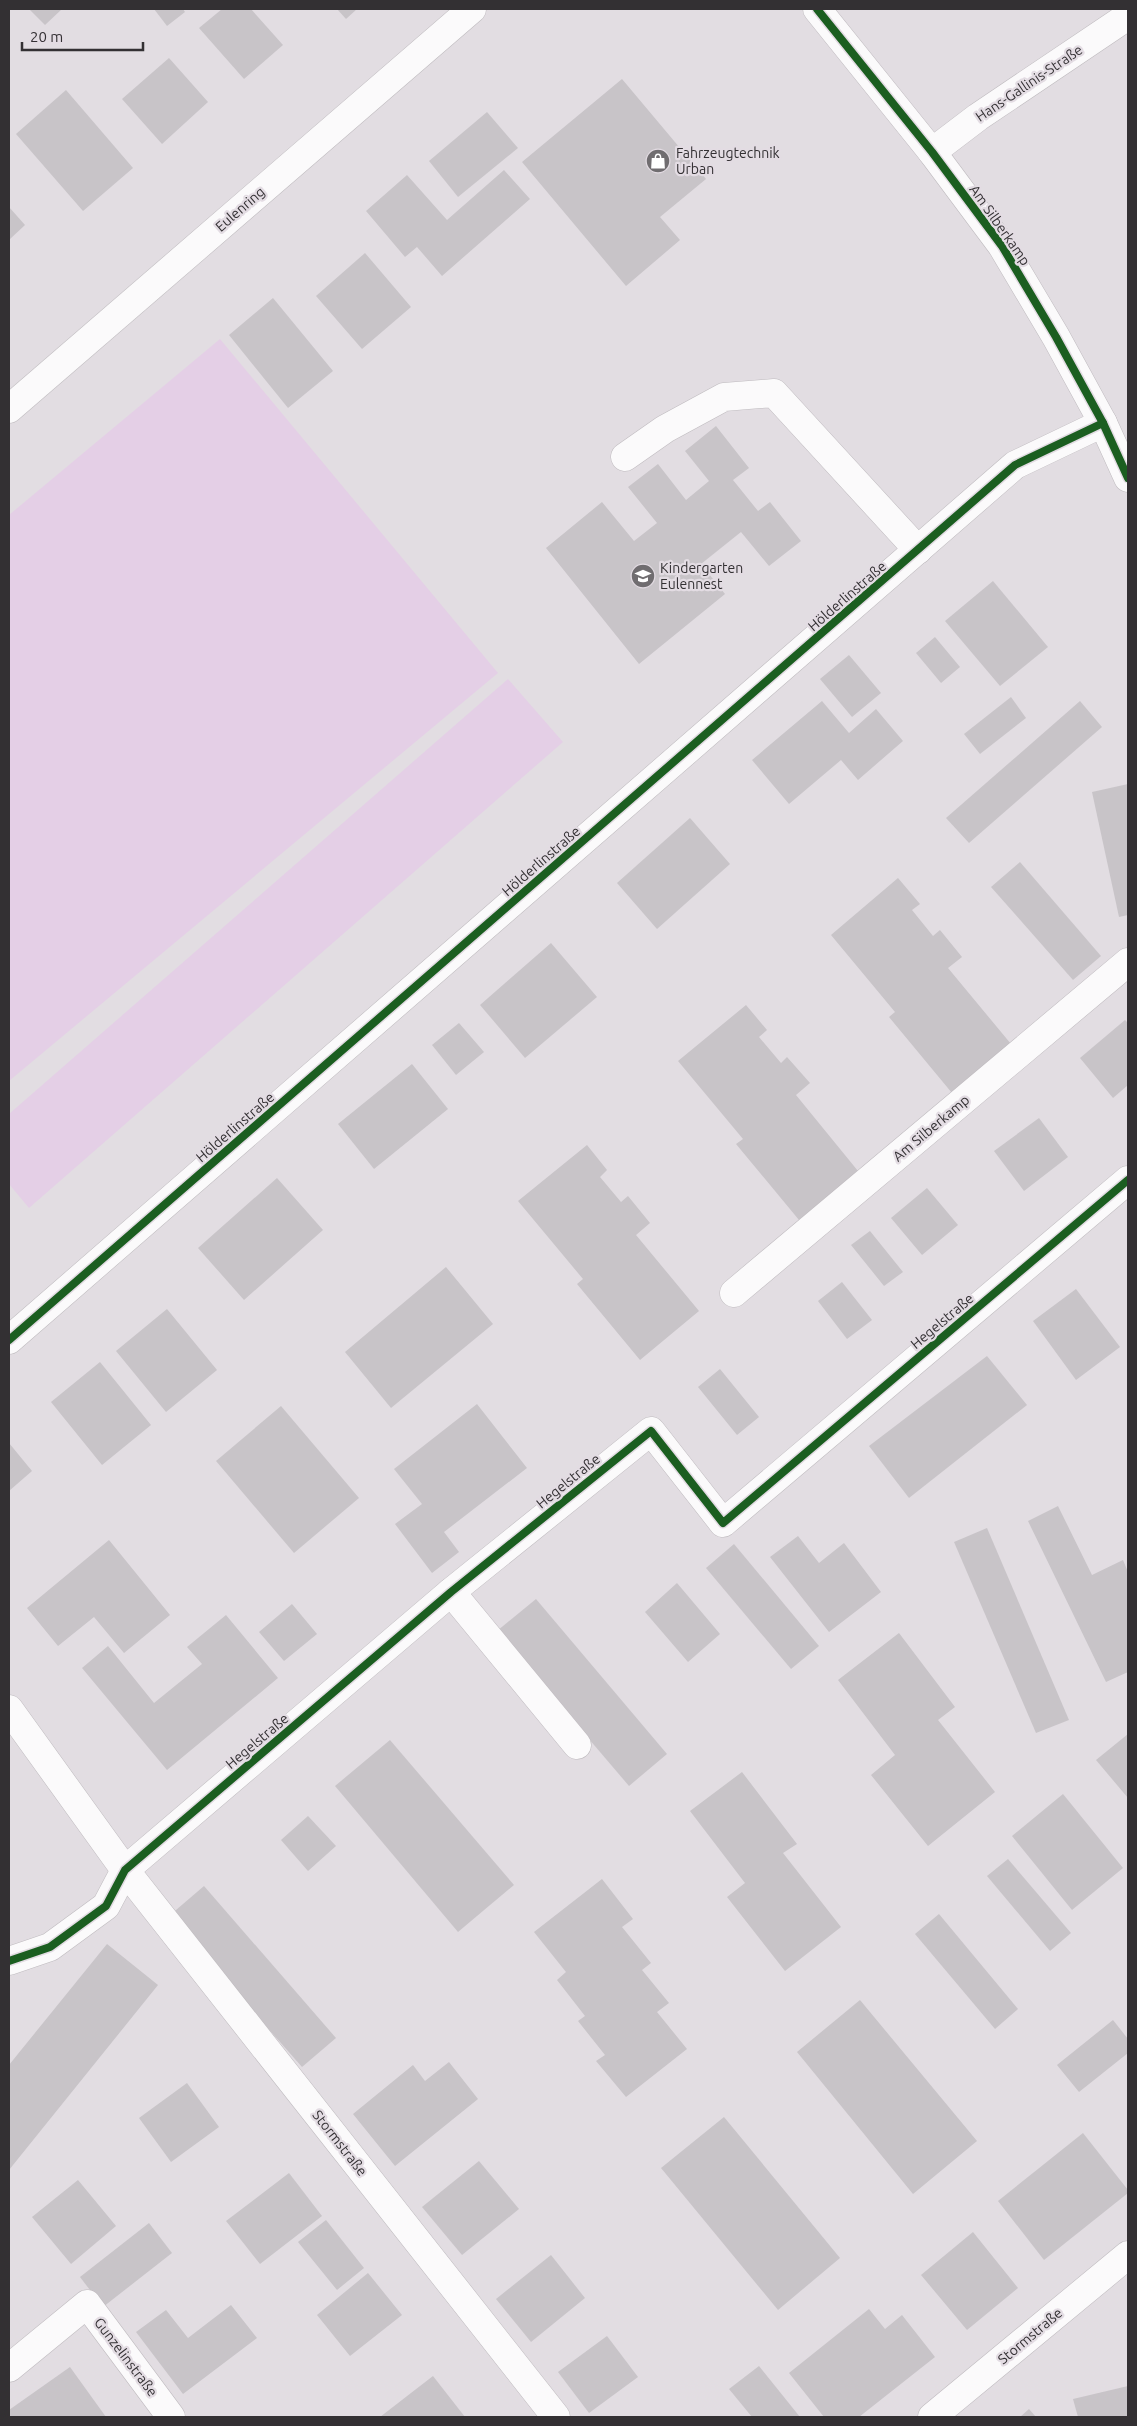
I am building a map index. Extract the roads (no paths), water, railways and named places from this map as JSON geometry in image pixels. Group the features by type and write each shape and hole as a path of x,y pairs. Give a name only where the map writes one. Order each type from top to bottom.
{"street":[{"name":"Eulenring","path":"9,409 472,9"},
{"name":"Am Silberkamp","path":"817,9 932,152 1002,246 1056,337 1103,423 1128,478"},
{"name":"Hans-Gallinis-Straße","path":"932,152 978,117 1128,16"},
{"path":"625,457 665,429 724,397 774,393 918,550"},
{"name":"Hölderlinstraße","path":"9,1340 1015,465 1103,423"},
{"name":"Am Silberkamp","path":"734,1293 1128,962"},
{"name":"Hegelstraße","path":"9,1961 50,1947 106,1906 124,1870 451,1592 651,1431 723,1523 1128,1180"},
{"path":"451,1592 577,1745"},
{"path":"9,1709 124,1870"},
{"name":"Stormstraße","path":"124,1870 556,2417"},
{"name":"Stormstraße","path":"932,2417 1128,2255"},
{"name":"Gunzelinstraße","path":"9,2368 87,2304 171,2417"}],"place":[{"name":"Fahrzeugtechnik Urban","path":"658,161"},
{"name":"Kindergarten Eulennest","path":"643,576"}]}
